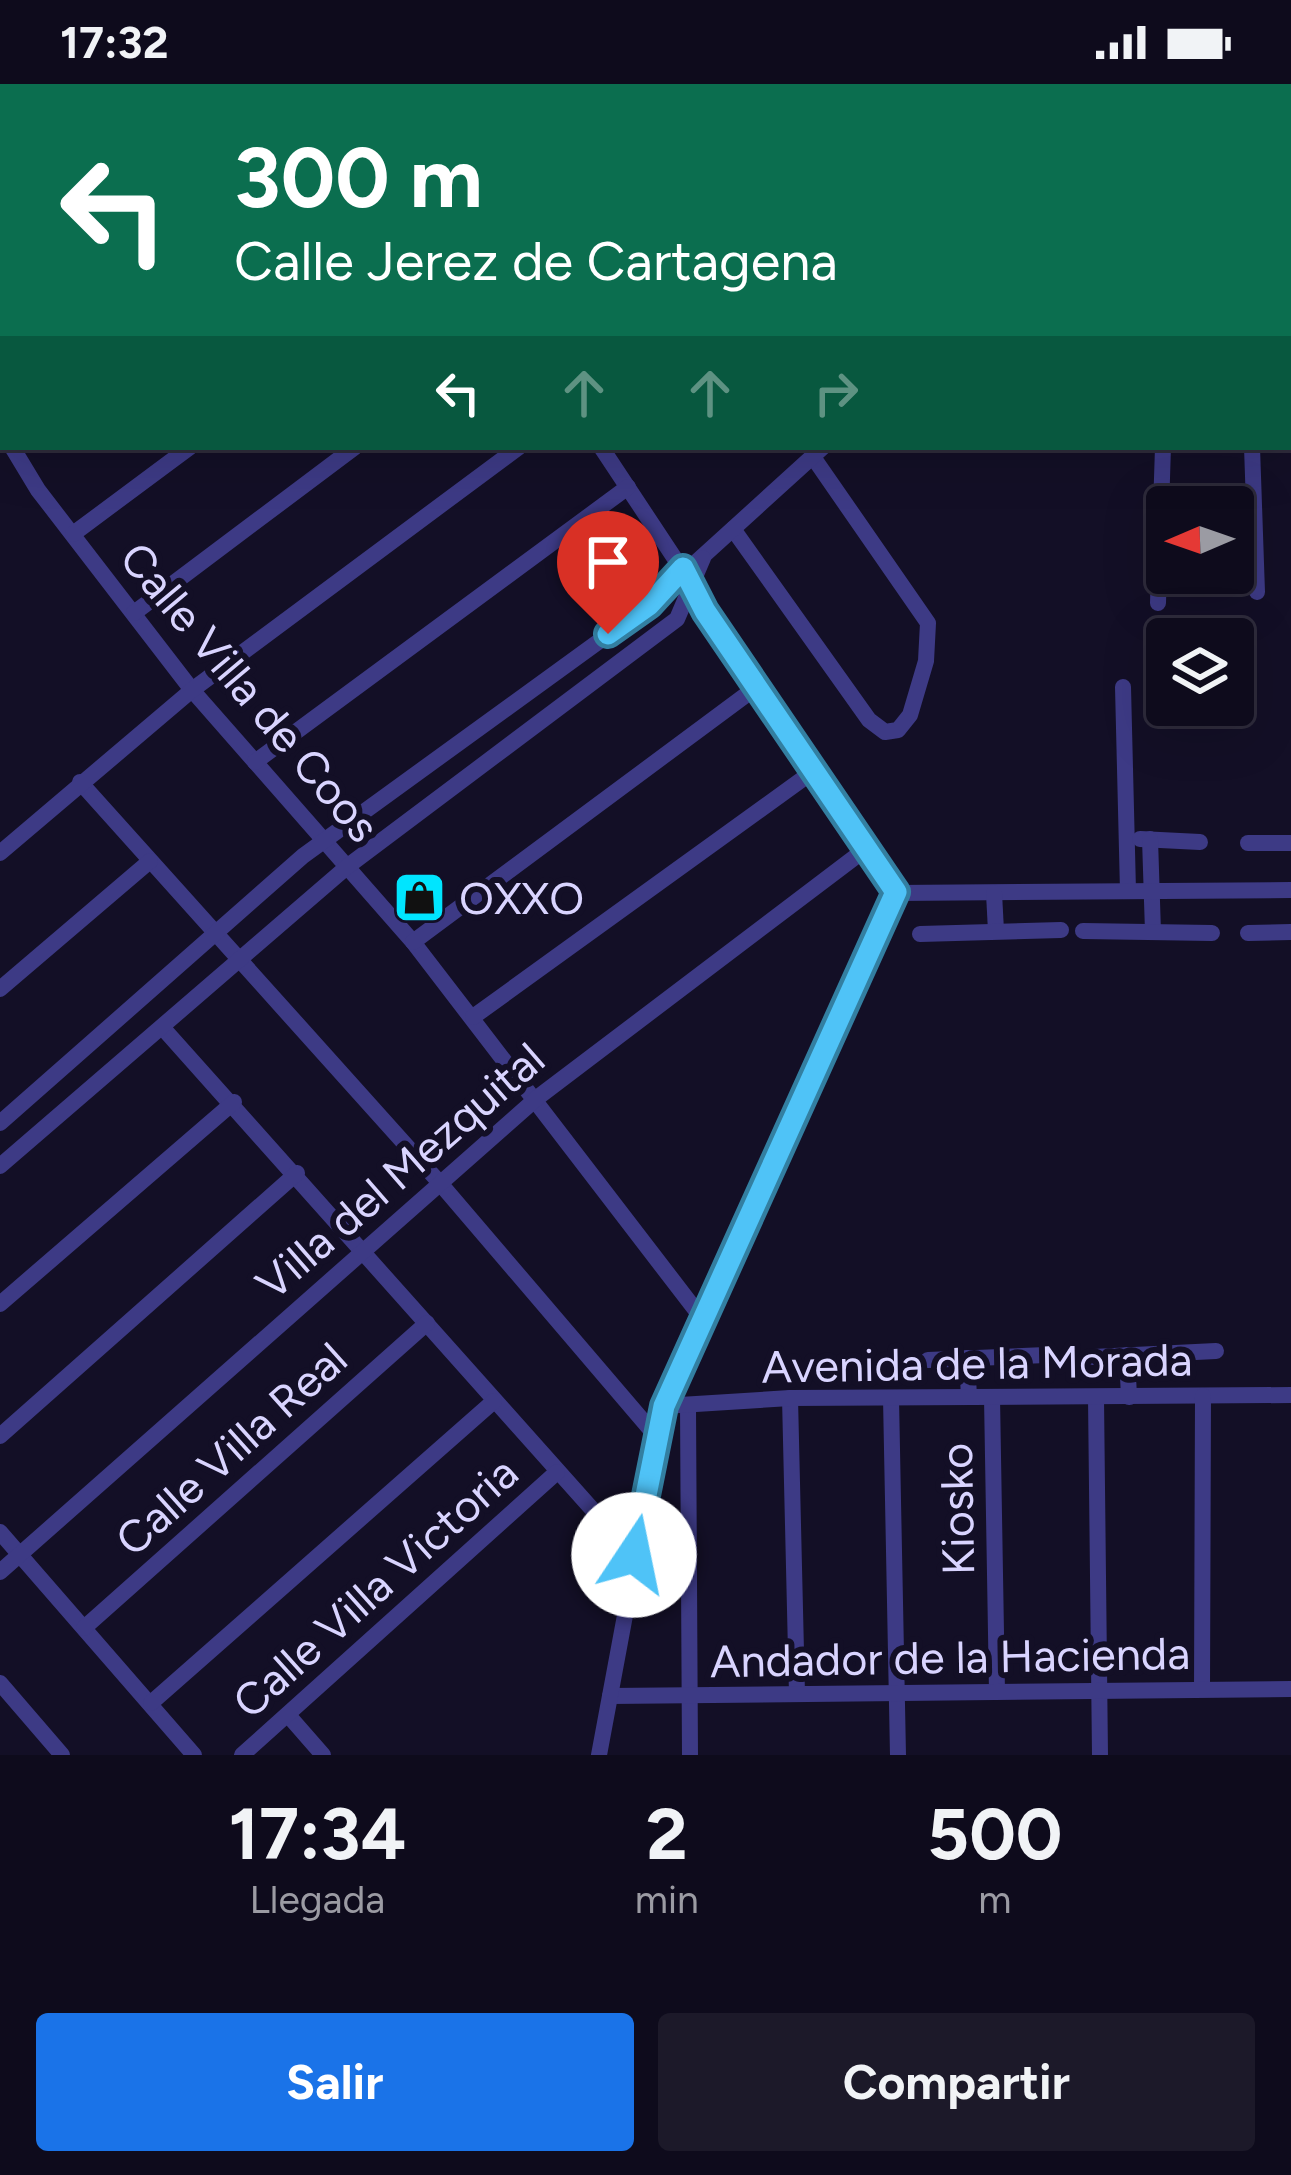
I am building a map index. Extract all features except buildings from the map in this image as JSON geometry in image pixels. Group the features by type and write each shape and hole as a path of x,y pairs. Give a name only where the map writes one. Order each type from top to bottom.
{"street":[{"name":"Calle Villa de Coos","path":"14,450 192,690 413,942 704,1321"},
{"path":"73,534 186,450"},
{"path":"134,613 352,450"},
{"path":"0,853 192,690 515,450"},
{"path":"603,450 896,892"},
{"path":"1158,603 1163,450"},
{"path":"1252,450 1257,592"},
{"path":"0,1123 324,840 632,618 818,452 928,623 926,662 910,715 898,730 885,732 869,720 733,530"},
{"path":"255,763 628,487"},
{"path":"0,1166 348,866 677,619 703,558"},
{"path":"413,942 758,686"},
{"path":"1124,687 1128,891"},
{"path":"472,1017 815,770"},
{"path":"80,782 439,1182 656,1436"},
{"path":"1128,839 1199,842"},
{"path":"1150,839 1153,932"},
{"path":"1248,843 1291,843"},
{"name":"Villa del Mezquital","path":"0,1572 360,1249 537,1098 867,848"},
{"path":"0,989 150,861"},
{"path":"896,892 1291,890"},
{"path":"598,1755 664,1406 896,892"},
{"path":"994,893 996,931"},
{"path":"920,934 1060,930"},
{"path":"1083,931 1212,933"},
{"path":"1248,932 1291,932"},
{"path":"162,1027 234,1102 634,1555"},
{"path":"0,1304 234,1102"},
{"path":"0,1436 297,1173"},
{"name":"Calle Villa Real","path":"84,1628 427,1323"},
{"path":"1093,1357 1216,1351"},
{"path":"928,1360 1046,1355"},
{"path":"1127,1355 1129,1397"},
{"path":"967,1358 969,1397"},
{"name":"Avenida de la Morada","path":"664,1406 790,1398 1291,1394"},
{"path":"1202,1689 1203,1396"},
{"name":"Kiosko","path":"992,1397 997,1692"},
{"path":"790,1398 797,1694"},
{"path":"891,1398 898,1755"},
{"path":"1096,1398 1100,1755"},
{"path":"151,1703 494,1401"},
{"path":"688,1405 690,1755"},
{"name":"Calle Villa Victoria","path":"242,1755 556,1472"},
{"path":"0,1532 194,1755"},
{"path":"0,1684 62,1755"},
{"name":"Andador de la Hacienda","path":"610,1696 1291,1689"},
{"path":"288,1714 323,1755"}],"place":[{"name":"OXXO","path":"420,898"}],"route":[{"path":"608,634 649,605 683,568 705,611 896,892 664,1406 634,1555"}]}
